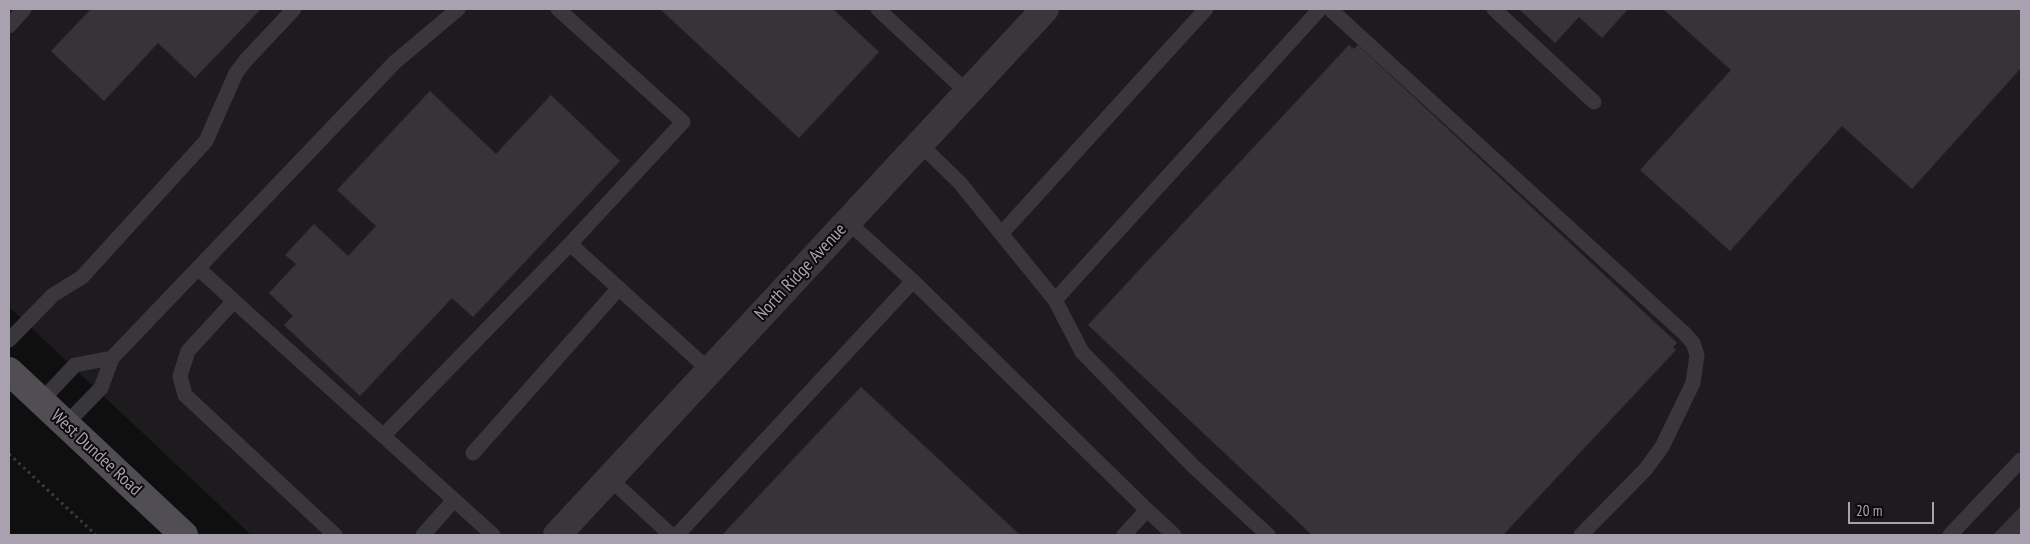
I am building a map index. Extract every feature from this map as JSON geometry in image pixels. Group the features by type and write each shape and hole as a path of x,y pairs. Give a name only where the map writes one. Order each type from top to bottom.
{"main road":[{"name":"West Dundee Road","path":"9,372 184,535"}],"street":[{"name":"North Ridge Avenue","path":"557,535 1046,9"}],"lane":[{"path":"9,26 24,9"},
{"path":"9,340 52,295 82,277 206,141 236,73 294,9"},
{"path":"66,424 101,388 112,358 395,62 458,9"},
{"path":"383,436 570,244 683,122 558,9"},
{"path":"878,9 968,93"},
{"path":"1001,234 1206,9"},
{"path":"1055,300 1320,9"},
{"path":"1330,9 1678,327 1693,343 1697,355 1693,383 1662,447 1645,470 1581,535"},
{"path":"1494,9 1594,102"},
{"path":"920,144 960,184 1055,300 1082,352 1193,466 1268,535"},
{"path":"848,222 913,281 1146,510 1174,535"},
{"path":"570,244 710,371"},
{"path":"198,268 493,535"},
{"path":"677,535 913,281"},
{"path":"473,453 618,288"},
{"path":"234,301 188,351 180,376 185,395 335,535"},
{"path":"41,401 75,365 112,358"},
{"path":"1950,535 2021,460"},
{"path":"610,478 671,535"},
{"path":"423,535 454,500"},
{"path":"1124,535 1146,510"}],"path":[{"path":"9,454 96,535"}],"shaded area":[{"path":"9,9 2021,9 2021,535 251,535 9,307"}],"building":[{"path":"91,9 261,9 195,78 158,43 104,101 51,51"},
{"path":"660,9 833,9 879,52 799,138"},
{"path":"1519,9 1628,9 1602,38 1579,17 1555,43"},
{"path":"1663,9 2021,9 2021,68 1912,189 1842,126 1730,251 1640,170 1731,70"},
{"path":"1349,45 1354,49 1358,45 1677,343 1673,347 1676,350 1503,535 1312,535 1088,325"},
{"path":"430,91 496,154 551,95 620,161 473,317 452,298 360,396 284,325 293,316 269,293 296,264 285,255 314,224 348,256 376,226 337,190"},
{"path":"861,387 1020,535 722,535"},
{"path":"2021,506 2021,535 1993,535"}]}
